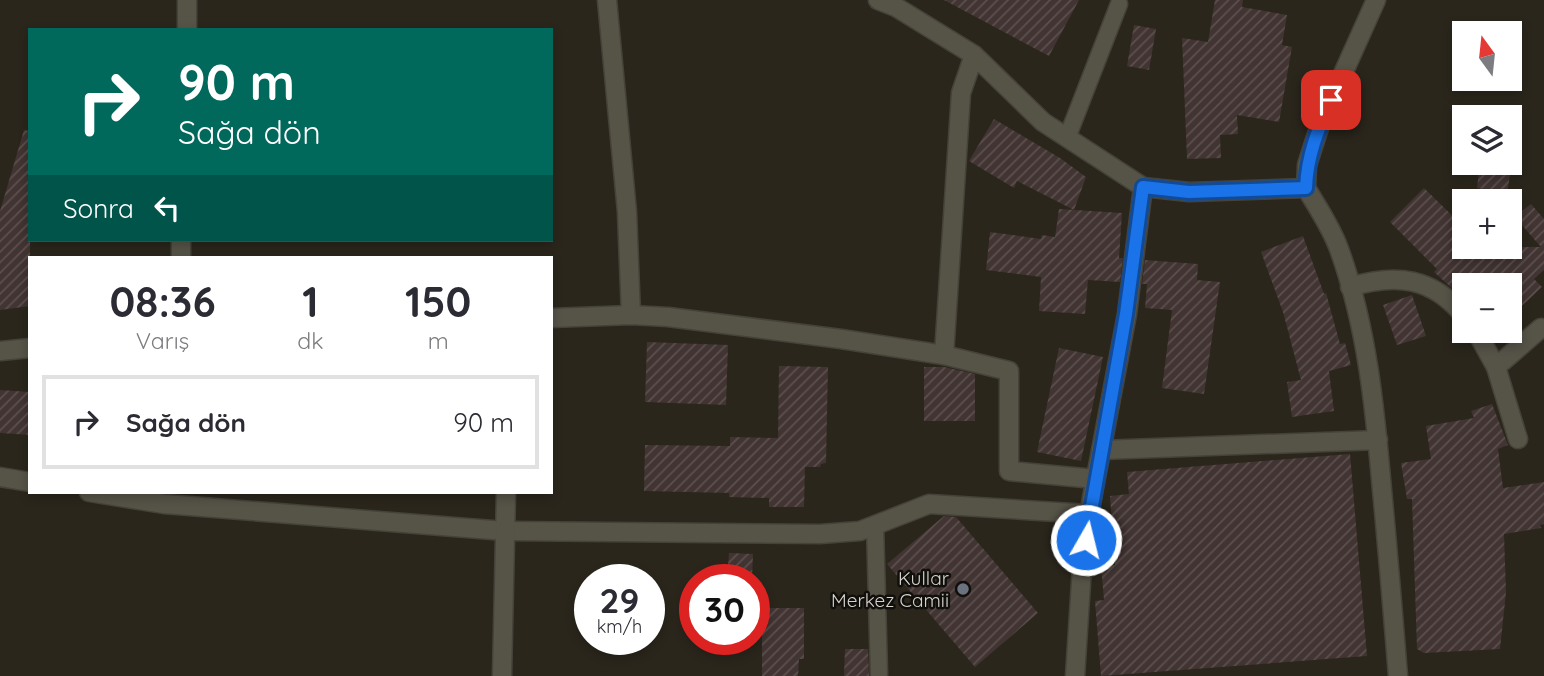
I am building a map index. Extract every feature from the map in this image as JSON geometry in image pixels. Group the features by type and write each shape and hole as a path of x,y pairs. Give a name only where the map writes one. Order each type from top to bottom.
{"street":[{"path":"187,0 187,28"},
{"path":"607,0 627,212 631,315"},
{"path":"878,0 896,7 974,55 1042,122 1143,187 1189,192 1306,188"},
{"path":"1376,0 1316,135 1307,165 1306,188 1330,228 1339,250 1368,368 1378,440 1398,676"},
{"path":"944,355 961,93 974,55"},
{"path":"1075,676 1082,567 1089,514 1126,314 1143,187"},
{"path":"1350,287 1375,279 1415,281 1434,289 1452,305"},
{"path":"553,318 631,315 668,317 944,355 1009,371 1009,471 1095,479"},
{"path":"1496,367 1541,328"},
{"path":"1483,343 1496,367 1518,439"},
{"path":"0,351 28,348"},
{"path":"1101,450 1378,440"},
{"path":"0,477 28,482"},
{"path":"102,494 164,504 505,531 820,534 860,531 929,504 1089,514"},
{"path":"502,676 506,494"}],"lane":[{"path":"1067,138 1119,4"},
{"path":"875,525 879,674"}],"building":[{"path":"944,0 1079,0 1049,56"},
{"path":"1215,0 1243,0 1242,7 1287,15 1282,45 1292,47 1279,122 1237,115 1238,134 1220,135 1221,158 1187,159 1182,38 1208,42"},
{"path":"1134,25 1156,29 1149,70 1127,66"},
{"path":"994,119 1060,158 1086,177 1074,210 1017,181 1014,188 969,161"},
{"path":"24,130 28,131 28,306 0,310 0,211"},
{"path":"1479,175 1510,175 1508,189 1477,188"},
{"path":"1424,188 1452,215 1452,259 1522,259 1522,247 1541,247 1522,225 1522,211 1531,204 1544,219 1544,270 1534,279 1542,287 1522,306 1522,273 1452,273 1452,288 1434,272 1437,269 1390,222"},
{"path":"1059,209 1122,213 1119,258 1123,258 1120,282 1088,280 1085,314 1039,311 1041,277 986,270 990,232 1041,239 1042,235 1055,237"},
{"path":"1303,236 1324,294 1326,293 1340,344 1345,343 1351,365 1329,371 1334,411 1292,417 1287,382 1301,380 1283,312 1261,252"},
{"path":"1145,260 1198,264 1197,280 1220,282 1204,394 1162,388 1172,310 1145,308 1147,284 1142,284"},
{"path":"1412,295 1426,336 1397,345 1383,305"},
{"path":"647,342 728,345 726,405 645,402"},
{"path":"1059,348 1103,357 1081,461 1037,452"},
{"path":"779,366 828,367 826,463 820,467 805,467 804,507 769,507 769,498 729,497 729,493 644,491 645,445 730,446 730,437 778,438"},
{"path":"924,367 944,367 975,374 975,421 924,421"},
{"path":"0,390 28,392 28,435 0,433"},
{"path":"1492,404 1508,445 1498,449 1503,488 1544,482 1544,524 1540,525 1541,528 1504,534 1506,592 1500,649 1424,653 1417,649 1412,499 1407,499 1401,463 1431,459 1426,426 1474,418 1471,411"},
{"path":"1350,454 1367,656 1101,676 1095,601 1104,600 1101,566 1115,565 1110,496 1129,494 1127,472"},
{"name":"Kullar Merkez Camii","path":"944,516 956,517 1038,613 975,667 887,564"},
{"path":"729,553 753,554 753,564 728,564"},
{"path":"770,608 804,608 804,659 799,659 798,676 762,676 762,655 770,655"},
{"path":"845,649 868,649 869,676 844,676"}],"place":[{"name":"Kullar Merkez Camii","path":"963,589"}],"route":[{"path":"1086,540 1126,314 1143,187 1189,192 1306,188 1307,165 1331,100"}]}
